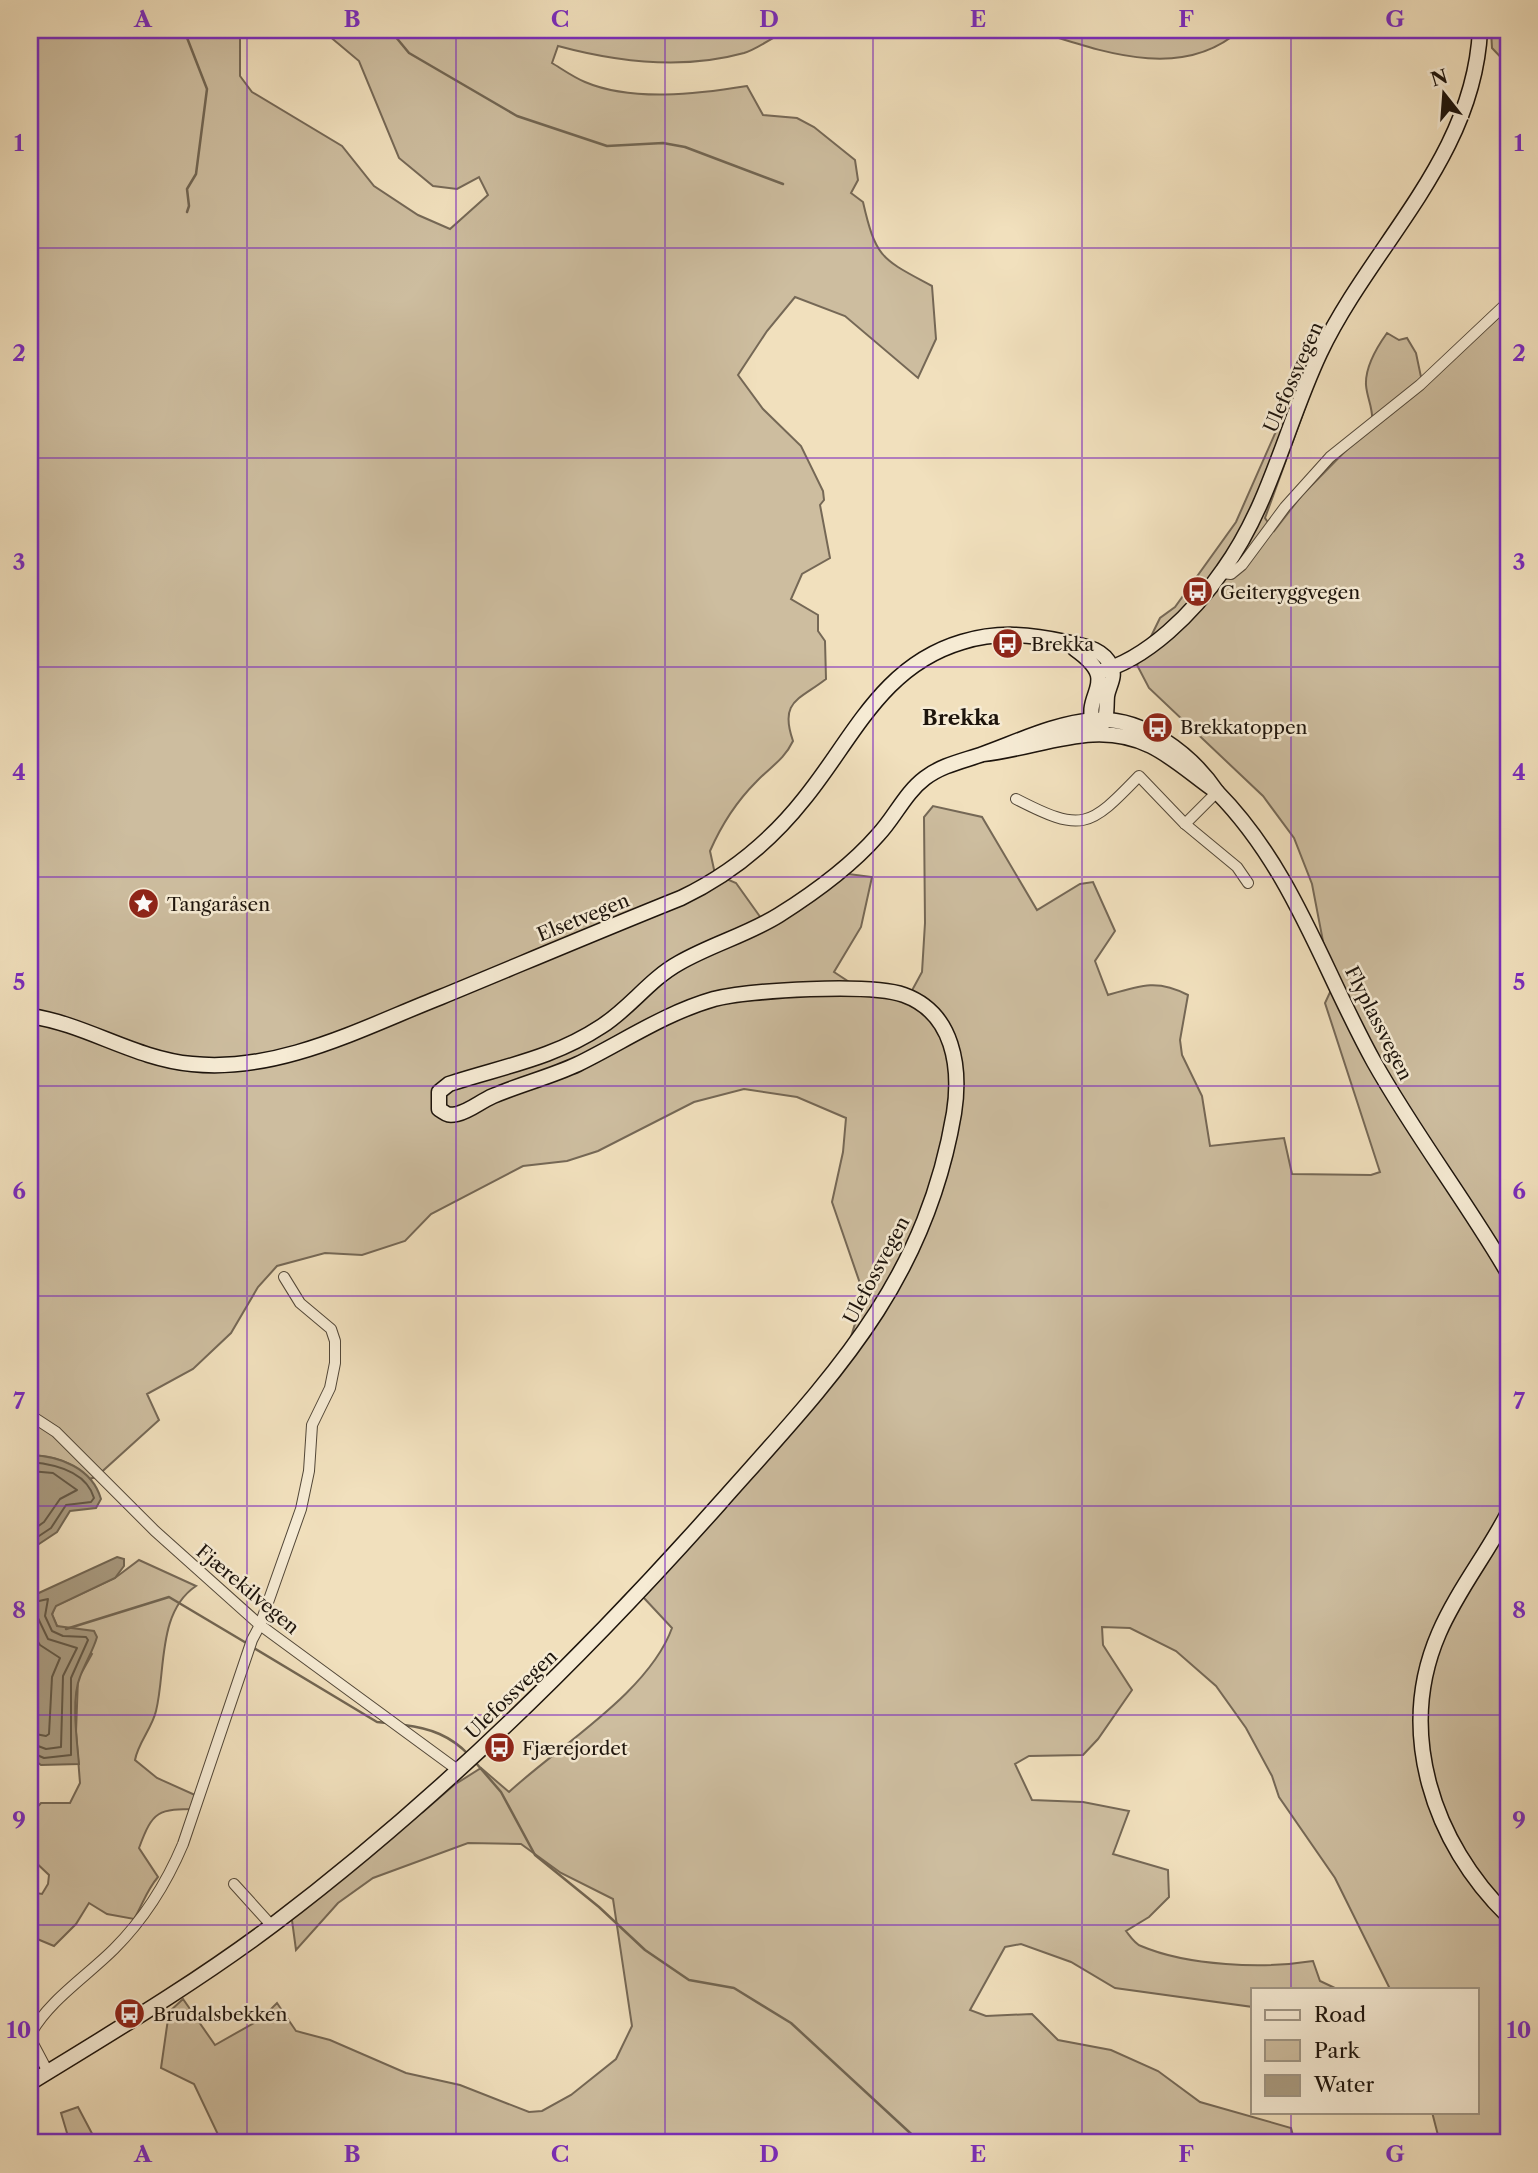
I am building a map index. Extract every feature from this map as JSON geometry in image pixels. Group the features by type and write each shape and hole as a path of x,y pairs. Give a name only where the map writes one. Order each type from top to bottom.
{"street":[{"name":"Ulefossvegen","path":"1105,670 1142,654 1222,573 1259,506 1320,353 1446,150 1466,102 1480,30"},
{"path":"1222,573 1231,574 1242,565 1294,497 1329,457 1420,384 1508,302"},
{"name":"Elsetvegen","path":"30,1016 65,1024 152,1056 192,1064 250,1063 307,1049 681,898 723,876 778,829 806,797 880,693 923,659 961,642 1006,634 1044,636 1098,652 1105,670"},
{"path":"1098,724 1105,670"},
{"name":"Ulefossvegen","path":"30,2082 195,1980 272,1926 331,1880 459,1771 599,1636 800,1412 858,1343 902,1270 925,1220 948,1145 957,1073 949,1038 938,1019 907,996 872,990 763,991 702,1003 663,1019 580,1062 492,1096 457,1114 446,1114 439,1108 439,1092 449,1084 544,1056 599,1028 678,963 752,932 804,898 869,845 924,778 947,766 1036,734 1098,724"},
{"name":"Flyplassvegen","path":"1098,724 1149,744 1217,792 1254,834 1286,881 1375,1062 1508,1273"},
{"path":"1016,799 1060,818 1084,819 1103,812 1139,776 1185,824 1237,867 1248,883"},
{"path":"1185,824 1217,792"},
{"path":"48,2072 30,2036 51,2008 122,1940 171,1869 183,1844 252,1640 260,1625 301,1509 309,1471 312,1425 330,1388 335,1363 335,1341 331,1329 300,1303 284,1277"},
{"name":"Fjærekilvegen","path":"30,1415 56,1432 155,1531 260,1625 459,1771"},
{"path":"1508,1513 1440,1631 1427,1664 1419,1721 1424,1769 1436,1807 1464,1860 1508,1916"},
{"path":"234,1884 272,1926"}],"green space":[{"path":"30,30 236,30 240,37 240,76 252,92 342,146 374,186 418,215 450,229 488,195 479,177 457,189 433,186 399,158 359,61 322,30 782,30 782,33 754,49 721,58 650,62 603,56 558,46 552,63 585,82 623,92 687,94 747,86 763,115 797,118 814,127 855,160 858,180 851,193 863,202 877,247 892,263 932,286 936,339 918,378 845,316 795,297 767,331 738,375 763,409 801,446 823,491 824,500 820,505 830,558 802,574 791,599 818,615 818,631 825,641 826,679 794,703 788,717 793,741 789,748 749,790 724,823 710,851 715,874 736,883 761,918 841,873 872,877 861,927 834,972 857,987 909,996 922,972 925,923 924,817 933,806 982,817 1037,910 1080,884 1093,882 1115,931 1095,961 1108,995 1158,985 1188,995 1180,1040 1182,1055 1202,1096 1210,1146 1284,1138 1292,1174 1371,1175 1380,1172 1325,1003 1332,988 1312,884 1294,838 1263,796 1149,688 1137,665 1160,618 1175,607 1236,522 1292,395 1313,386 1265,518 1274,531 1302,495 1372,424 1367,371 1387,333 1399,340 1407,338 1416,353 1421,377 1427,381 1508,309 1508,2143 1440,2143 1433,2114 1478,2114 1478,1988 1390,1988 1335,1878 1279,1797 1272,1776 1246,1728 1216,1686 1176,1651 1130,1628 1102,1627 1103,1645 1132,1690 1098,1739 1083,1755 1029,1756 1015,1764 1032,1800 1083,1802 1129,1811 1113,1854 1168,1870 1169,1897 1149,1917 1126,1931 1139,1945 1160,1953 1203,1962 1272,1965 1313,1961 1320,1981 1335,1988 1251,1988 1251,2007 1115,1988 1071,1962 1021,1944 1005,1947 970,2010 986,2016 1032,2014 1058,2040 1111,2050 1158,2071 1200,2102 1291,2128 1295,2143 222,2143 194,2084 161,2068 169,2012 183,1999 215,2045 261,2019 277,2003 296,2031 330,2040 406,2073 460,2085 529,2112 542,2111 571,2095 616,2059 632,2026 613,1899 561,1873 521,1844 468,1843 373,1878 338,1903 296,1950 291,1913 396,1827 423,1812 454,1785 481,1768 509,1792 624,1696 644,1674 672,1628 644,1598 644,1579 750,1464 849,1343 864,1295 832,1202 843,1152 846,1118 797,1097 744,1089 694,1102 598,1151 567,1161 523,1166 431,1214 405,1241 362,1255 325,1253 277,1266 258,1287 231,1333 193,1369 147,1394 159,1420 96,1477 89,1479 62,1461 30,1455"},
{"path":"1033,30 1240,30 1217,46 1192,55 1166,59 1112,53"},
{"path":"1491,30 1508,30 1508,65 1492,48"},
{"path":"139,1560 196,1586 183,1597 169,1626 156,1711 135,1760 157,1778 195,1795 198,1809 165,1811 148,1826 139,1848 158,1877 134,1919 107,1914 89,1903 76,1924 54,1946 30,1936 30,1892 42,1894 48,1884 49,1875 30,1857 30,1815 41,1803 70,1803 80,1783 76,1732 78,1679 92,1654 65,1629 57,1626 52,1615 55,1606 115,1578"},
{"path":"78,2107 97,2143 70,2143 61,2113"}],"water":[{"path":"30,1455 52,1458 73,1466 90,1479 101,1499 96,1508 70,1511 57,1532 30,1550"},
{"path":"117,1557 124,1559 124,1566 115,1578 56,1606 52,1614 57,1626 94,1631 97,1637 77,1686 75,1720 79,1764 41,1765 30,1757 30,1597"}],"waterway":[{"path":"184,30 207,89 196,174 187,189 187,212"},
{"path":"390,30 409,53 517,116 607,146 663,143 685,147 783,184"},
{"path":"66,1629 169,1597 248,1644"},
{"path":"254,1648 377,1722 387,1723"},
{"path":"404,1725 440,1734 469,1755"},
{"path":"476,1763 501,1792 535,1855 599,1907 645,1950 689,1980 734,1988 791,2023 921,2143"}],"place":[{"name":"Geiteryggvegen","path":"1197,592"},
{"name":"Brekka","path":"1008,644"},
{"name":"Brekkatoppen","path":"1157,727"},
{"name":"Tangaråsen","path":"144,904"},
{"name":"Fjærejordet","path":"499,1748"},
{"name":"Brudalsbekken","path":"130,2014"}],"district":[{"name":"Brekka","path":"961,718"}]}
